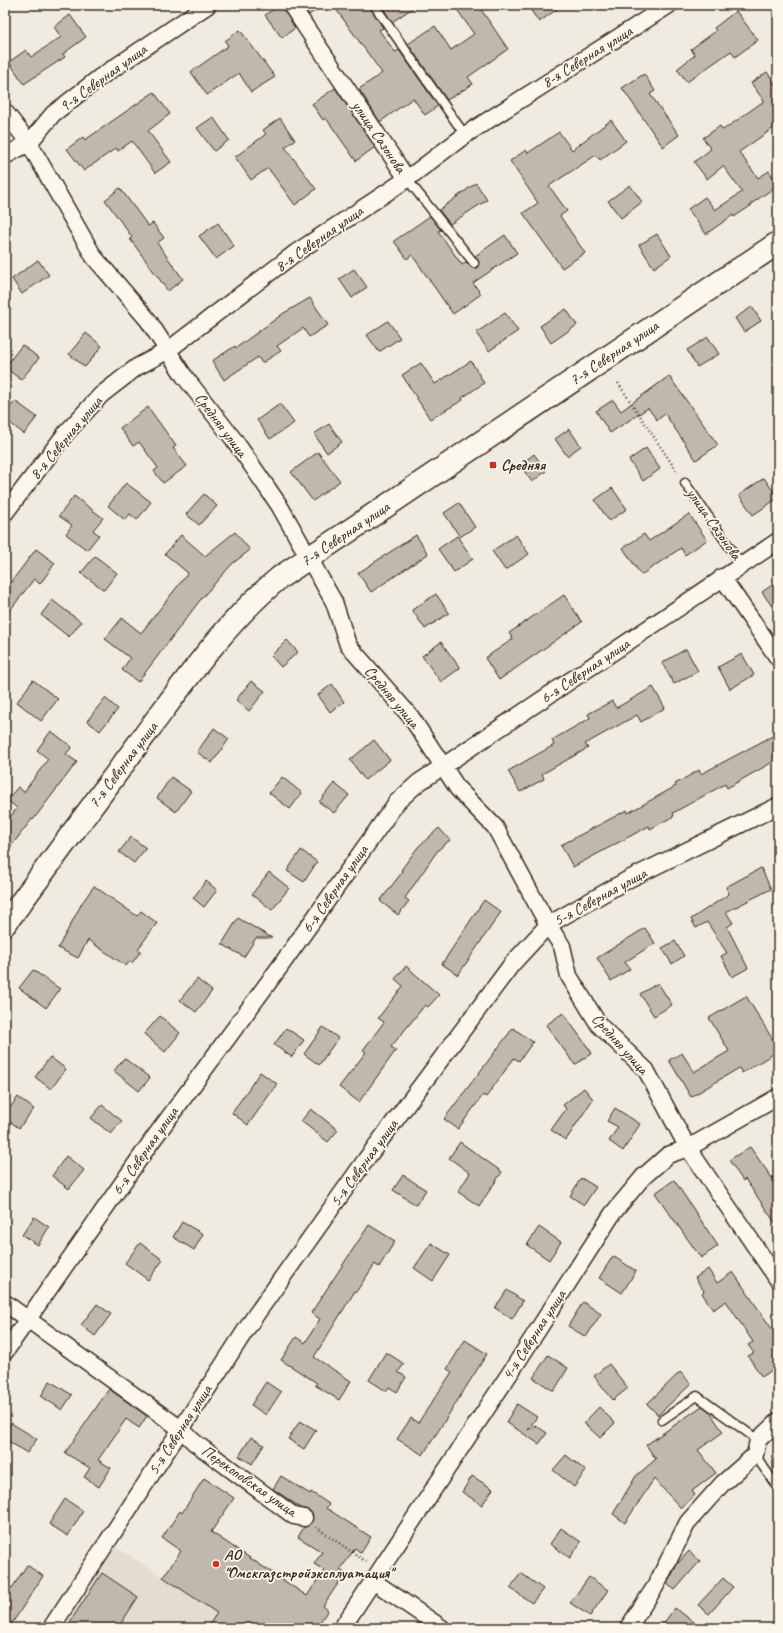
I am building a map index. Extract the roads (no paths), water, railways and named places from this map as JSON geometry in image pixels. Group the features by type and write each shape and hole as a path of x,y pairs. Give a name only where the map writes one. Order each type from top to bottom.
{"main road":[{"name":"7-я Северная улица","path":"5,924 180,687 226,631 262,593 279,578 778,243"}],"street":[{"name":"9-я Северная улица","path":"5,156 29,143 53,114 99,78 208,5"},
{"name":"улица Сазонова","path":"291,5 407,179"},
{"name":"8-я Северная улица","path":"5,513 66,433 101,395 137,367 167,351 294,254 407,179 464,135 669,5"},
{"name":"Средняя улица","path":"5,112 29,143 94,257 148,320 184,376 235,440 279,505 334,602 348,645 411,717 458,789 495,827 548,925 562,946 569,976 599,1025 646,1070 688,1148 778,1280"},
{"name":"6-я Северная улица","path":"5,1352 151,1142 279,968 397,802 418,783 722,577 778,542"},
{"name":"улица Сазонова","path":"722,577 778,658"},
{"name":"5-я Северная улица","path":"51,1628 255,1316 367,1158 512,964 548,925 629,880 778,806"},
{"name":"4-я Северная улица","path":"342,1628 514,1367 612,1212 643,1177 668,1155 688,1148 778,1097"},
{"name":"Перекоповская улица","path":"5,1303 181,1429 194,1442 294,1516 304,1518"},
{"path":"628,1628 655,1587 688,1522 757,1447 778,1421"},
{"path":"376,1576 442,1628"}],"lane":[{"path":"374,5 464,135"},
{"name":"улица Сазонова","path":"407,179 474,263"},
{"name":"улица Сазонова","path":"685,483 742,565"},
{"path":"662,1420 697,1396 757,1447 778,1488"}],"place":[{"name":"Средняя","path":"493,465"},
{"name":"АО \"Омскгазстройэксплуатация\"","path":"216,1564"}]}
